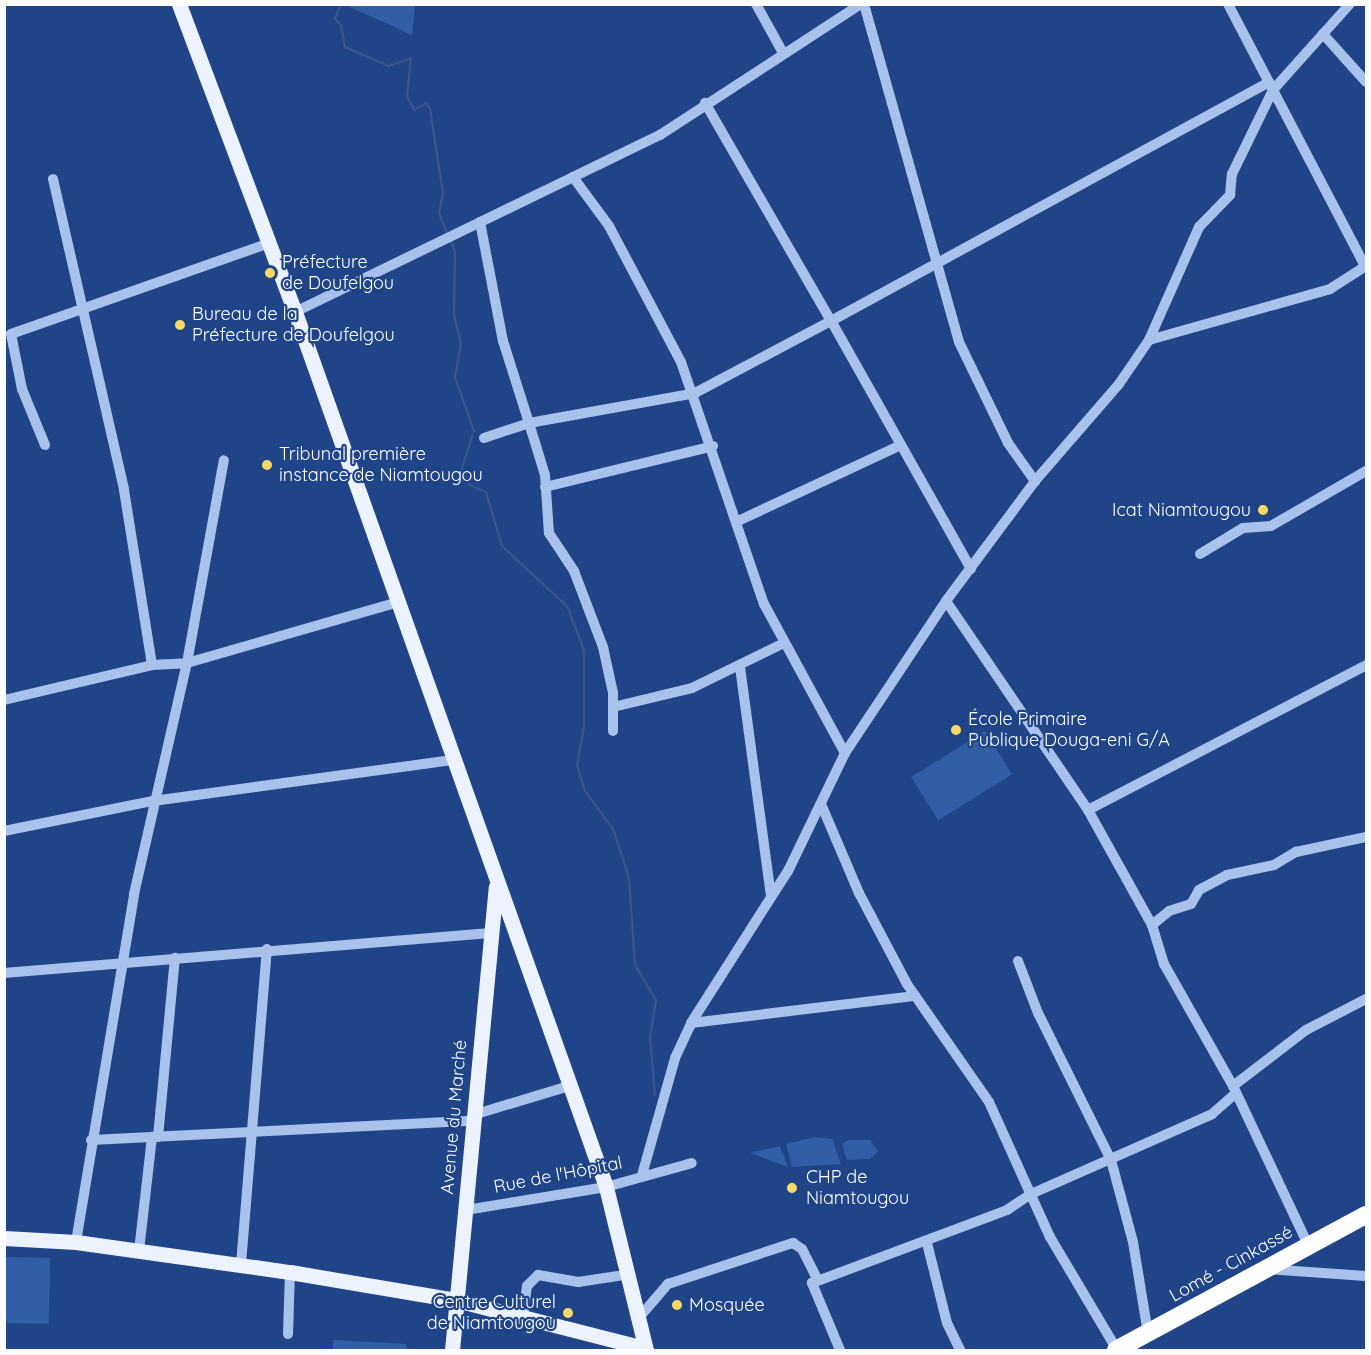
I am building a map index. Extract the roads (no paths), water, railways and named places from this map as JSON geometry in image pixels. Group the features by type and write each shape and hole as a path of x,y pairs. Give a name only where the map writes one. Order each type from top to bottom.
{"highway":[{"name":"Lomé - Cinkassé","path":"1117,1350 1366,1215"}],"main road":[{"path":"4,1238 76,1242 241,1264 456,1300 645,1349 625,1275 606,1186 496,887 454,760 396,603 295,312 179,4"},
{"name":"Avenue du Marché","path":"452,1350 496,887"}],"street":[{"path":"756,4 783,53"},
{"path":"295,312 660,135 705,103 863,4 933,263 959,342 1008,443 1035,481"},
{"path":"1149,340 1330,289 1366,264 1228,4"},
{"path":"484,438 529,423 695,393 831,321 933,263 1271,86 1350,4"},
{"path":"1323,34 1366,82"},
{"path":"642,1175 675,1058 691,1023 771,897 845,753 946,601 1035,481 1119,384 1149,340 1199,227 1230,195 1232,174 1271,86"},
{"path":"705,103 971,569"},
{"path":"573,177 609,226 695,393 764,604 845,753"},
{"path":"53,179 124,490 152,665"},
{"path":"480,222 503,341 529,423 545,487 549,533 574,572 603,647 613,707 613,731"},
{"path":"45,445 22,389 11,334 269,243"},
{"path":"545,487 713,446"},
{"path":"738,521 899,446"},
{"path":"76,1242 122,963 153,801 187,663 224,460"},
{"path":"1200,554 1243,528 1271,526 1366,471"},
{"path":"946,601 1088,810 1152,925 1164,964 1234,1090 1308,1245"},
{"path":"4,700 152,665 187,663 396,603"},
{"path":"613,707 692,688 784,644"},
{"path":"1088,810 1366,665"},
{"path":"740,667 771,897"},
{"path":"4,831 153,801 454,760"},
{"path":"820,804 859,893 915,996 989,1102 1050,1237 1117,1350"},
{"path":"1152,925 1169,911 1191,904 1199,890 1227,875 1274,865 1296,852 1366,837"},
{"path":"4,973 267,949 490,933"},
{"path":"241,1264 267,949"},
{"path":"139,1251 176,958"},
{"path":"1018,961 1038,1013 1111,1160 1133,1242 1148,1334"},
{"path":"691,1023 915,996"},
{"path":"840,1350 812,1283 927,1243 1006,1210 1031,1194 1212,1114 1234,1090 1306,1030 1366,999"},
{"path":"91,1140 253,1133 473,1118 569,1086"},
{"name":"Rue de l'Hôpital","path":"466,1210 606,1186 692,1163"},
{"path":"637,1320 668,1284 793,1243 801,1249 818,1281"},
{"path":"927,1243 946,1323 960,1350"},
{"path":"1268,1269 1366,1276"},
{"path":"288,1334 290,1272"},
{"path":"523,1318 527,1286 538,1275 578,1282 625,1275"}],"waterway":[{"path":"341,4 335,19 341,25 345,47 389,66 411,58 407,96 414,110 426,103 430,109 443,193 439,213 448,235"},
{"path":"450,240 455,251 454,315 461,343 455,377 474,431 462,469 470,485 486,492 502,546 567,606 584,650 584,726 577,765 585,791 613,829 629,878 635,965 656,1000 650,1036 655,1095"}],"place":[{"name":"Préfecture de Doufelgou","path":"270,273"},
{"name":"Bureau de la Préfecture de Doufelgou","path":"180,325"},
{"name":"Tribunal première instance de Niamtougou","path":"267,465"},
{"name":"Icat Niamtougou","path":"1263,510"},
{"name":"École Primaire Publique Douga-eni G/A","path":"956,730"},
{"name":"CHP de Niamtougou","path":"792,1188"},
{"name":"Mosquée","path":"677,1305"},
{"name":"Centre Culturel de Niamtougou","path":"568,1313"}]}
